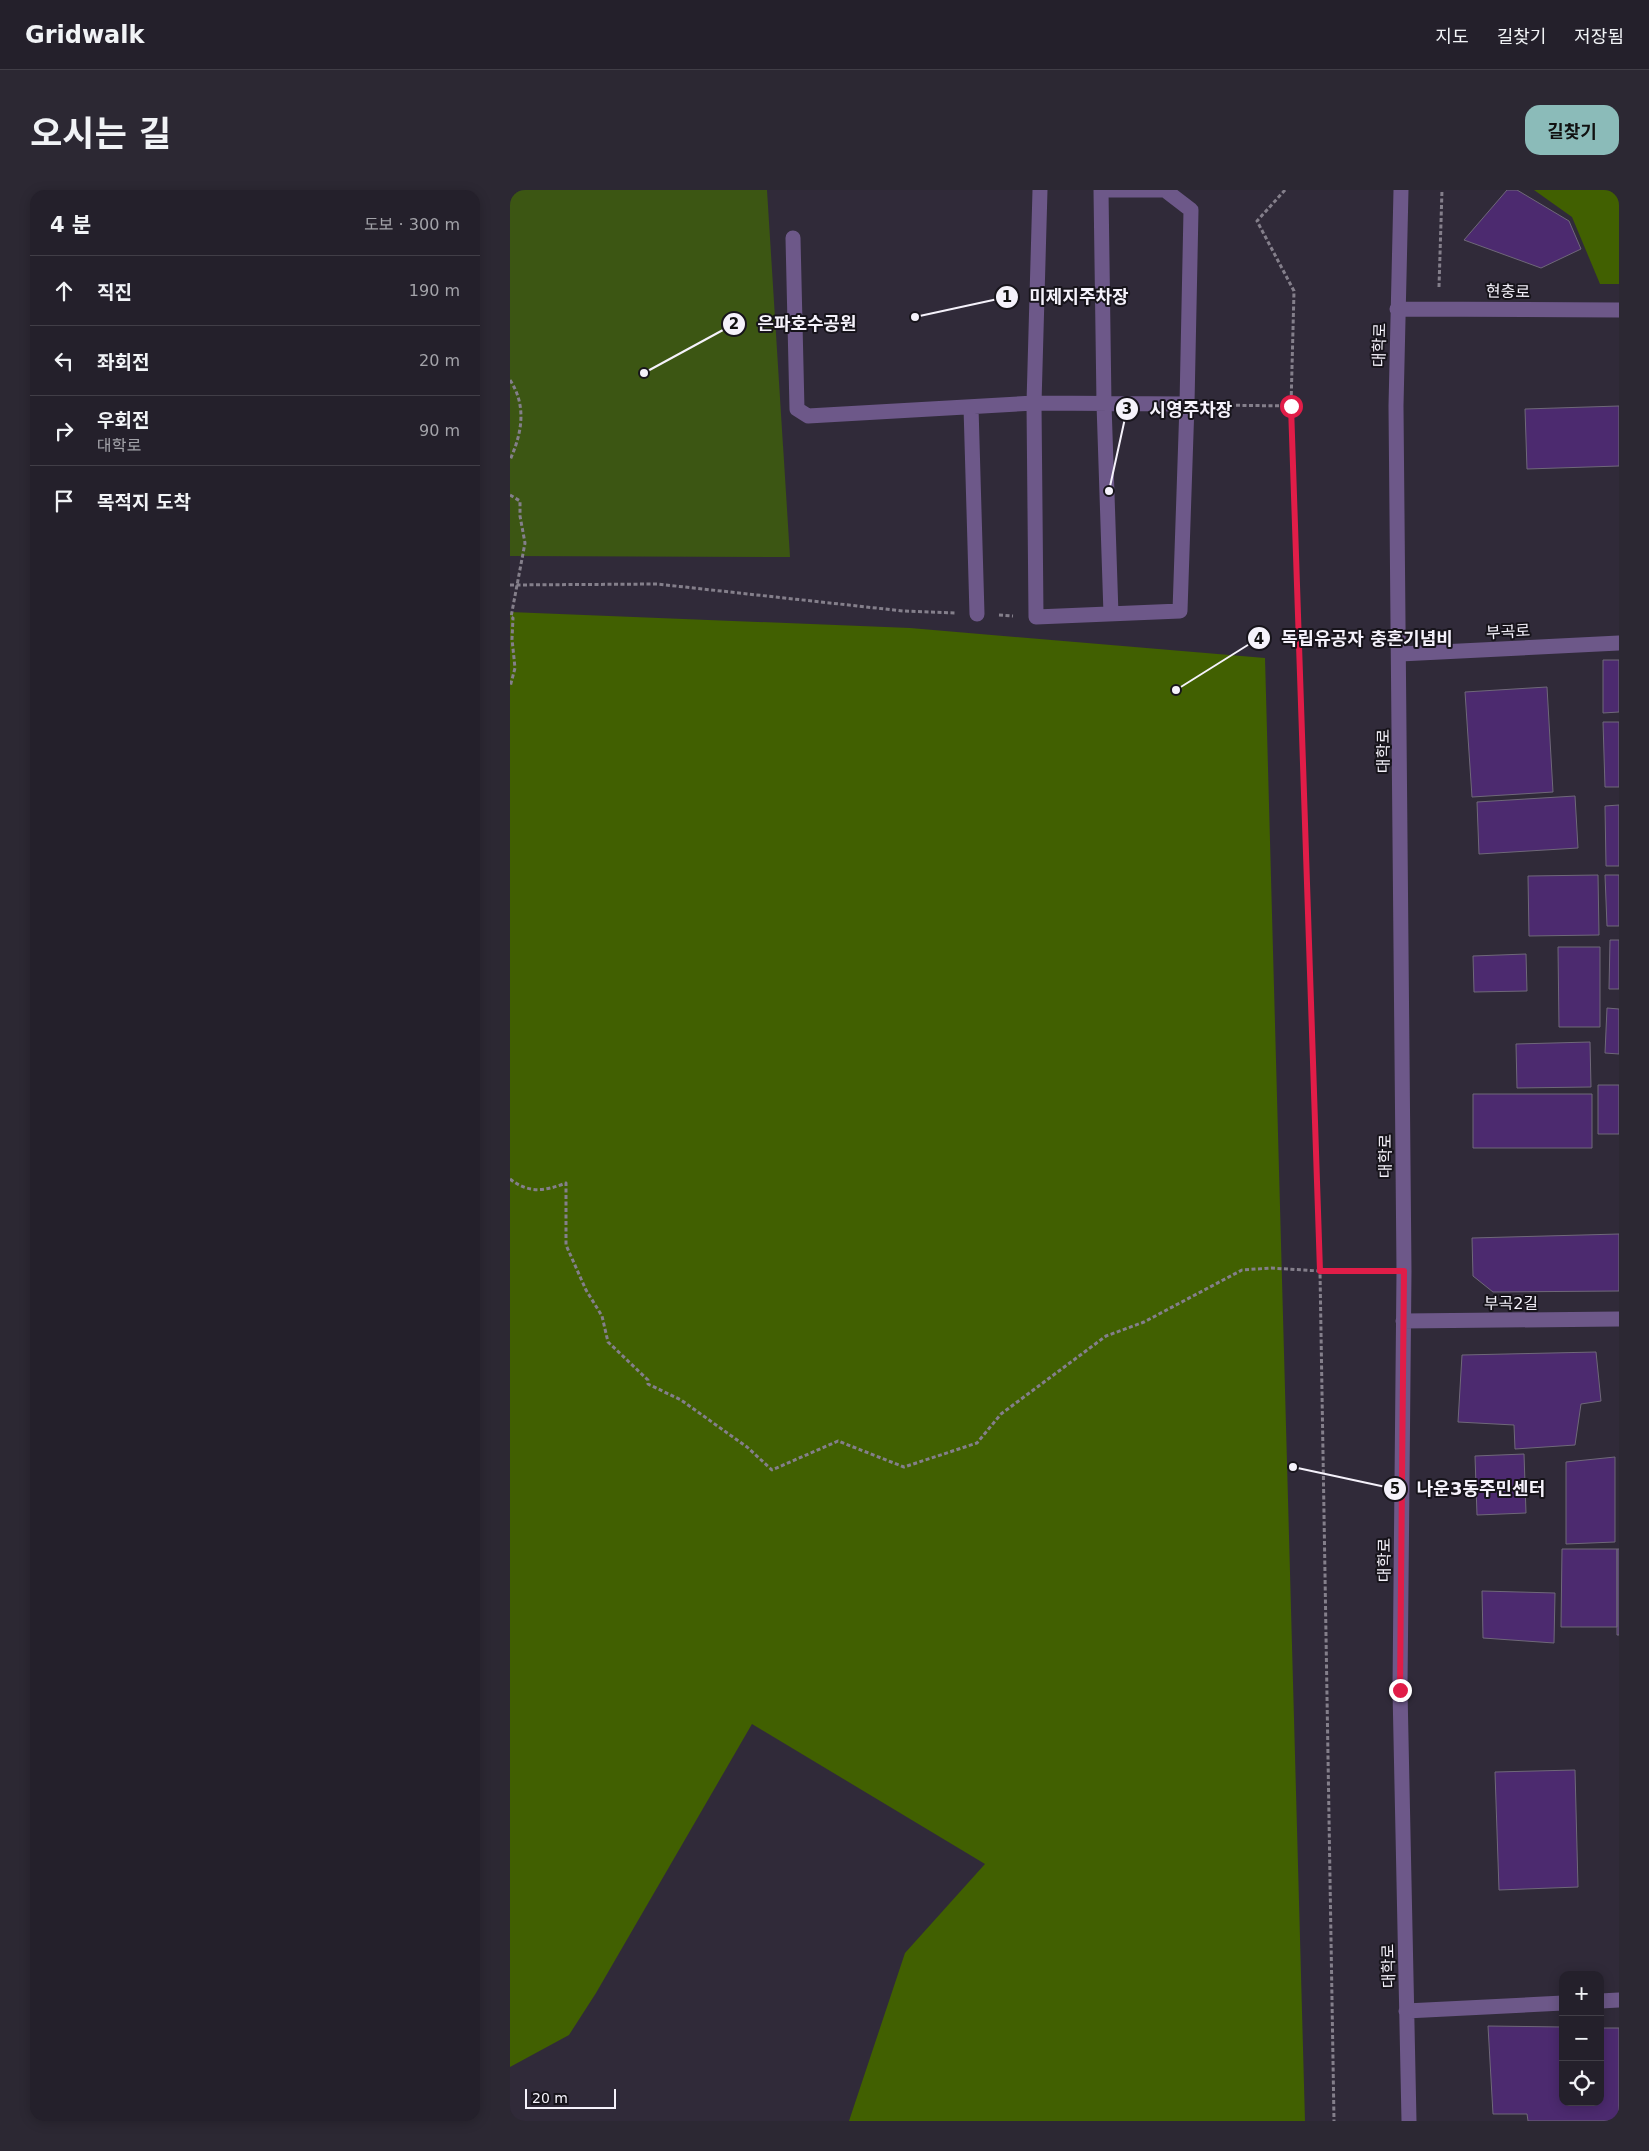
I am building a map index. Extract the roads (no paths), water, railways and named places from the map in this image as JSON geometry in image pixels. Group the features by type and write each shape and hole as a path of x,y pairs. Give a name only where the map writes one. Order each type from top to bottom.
{"street":[{"path":"1040,190 1034,403 1036,617 1111,614 1180,611 1191,210 1165,190 1101,190 1104,404 1111,614"},
{"name":"대학로","path":"1401,190 1396,406 1400,654 1404,1271 1400,1690 1409,2121"},
{"path":"793,238 797,409 808,416 1034,403 1187,404"},
{"name":"현충로","path":"1397,309 1619,310"},
{"path":"971,407 977,614"},
{"name":"부곡로","path":"1400,654 1619,643"},
{"name":"부곡2길","path":"1403,1321 1619,1319"},
{"path":"1604,2001 1619,2000"},
{"path":"1406,2011 1559,2003"}],"place":[{"name":"미제지주차장","path":"915,317"},
{"name":"은파호수공원","path":"644,373"},
{"name":"시영주차장","path":"1109,491"},
{"name":"독립유공자 충혼기념비","path":"1176,690"},
{"name":"나운3동주민센터","path":"1293,1467"}]}
